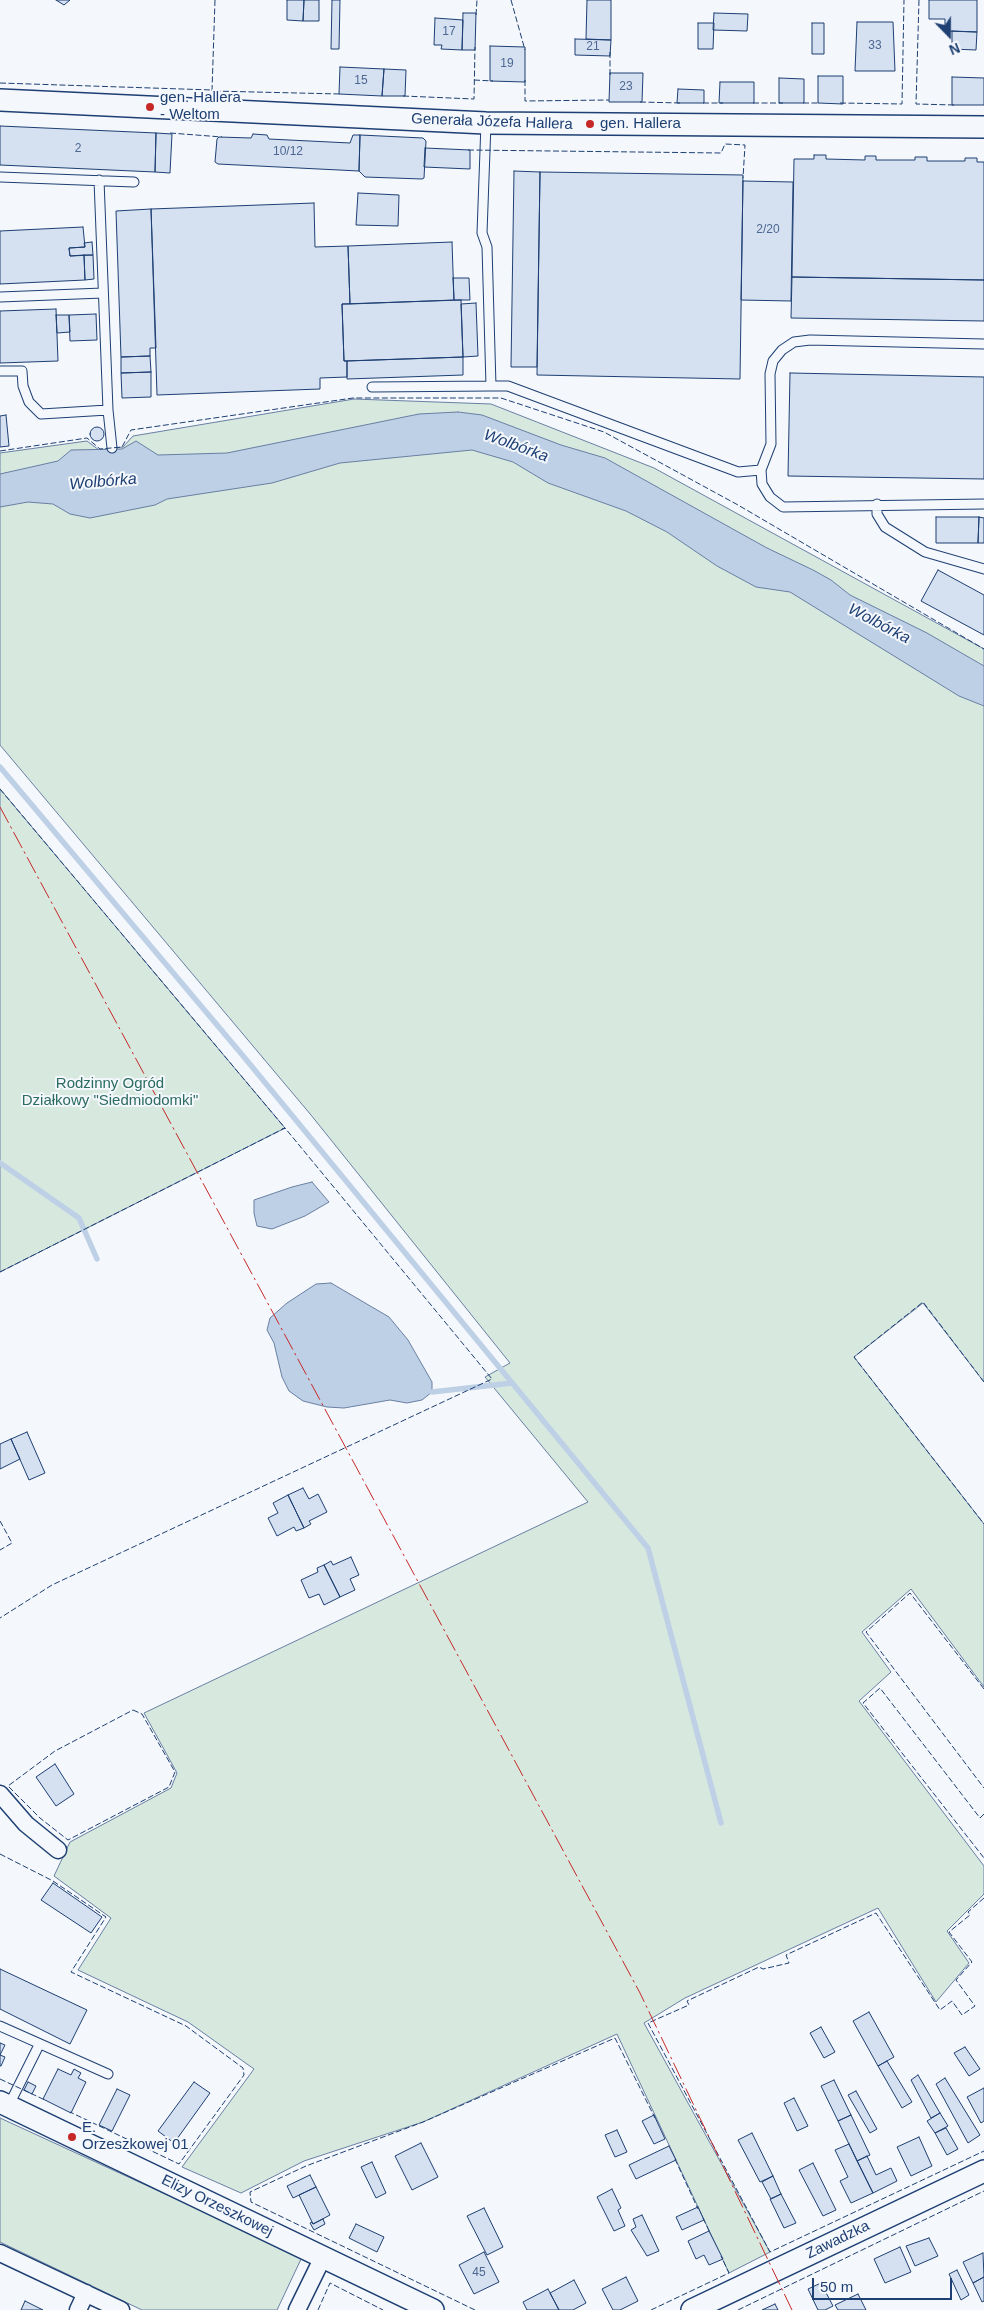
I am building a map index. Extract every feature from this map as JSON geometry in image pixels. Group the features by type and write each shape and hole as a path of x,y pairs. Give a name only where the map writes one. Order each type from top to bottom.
{"street":[{"name":"Generała Józefa Hallera","path":"0,100 486,123 984,128"},
{"path":"0,1794 26,1824 58,1850"},
{"name":"Elizy Orzeszkowej","path":"4,2104 433,2310"},
{"name":"Zawadzka","path":"692,2310 984,2170"},
{"path":"0,2253 120,2310"},
{"path":"297,2310 323,2257"},
{"path":"78,2310 86,2293"}],"lane":[{"path":"486,123 482,233 487,246 491,386"},
{"path":"0,177 134,182"},
{"path":"99,180 108,410 112,448"},
{"path":"0,297 103,293"},
{"path":"984,344 810,340 794,342 782,350 773,361 770,374 771,444 761,470 762,484 770,497 784,507 877,504 984,504"},
{"path":"0,371 22,371 23,386 29,402 41,414 108,410"},
{"path":"372,387 508,386 738,472 761,470"},
{"path":"877,504 877,514 885,527 926,552 984,569"},
{"path":"0,2026 39,2045 108,2074"},
{"path":"4,2104 39,2045"}],"green space":[{"path":"354,399 491,404 654,468 984,649 984,1382 923,1303 854,1357 984,1524 984,1687 911,1589 862,1632 891,1672 859,1701 984,1866 984,1894 947,1931 969,1963 936,2002 878,1908 685,1998 644,2023 770,2252 729,2273 617,2034 423,2122 304,2161 241,2193 182,2167 254,2069 188,2022 78,1970 111,1918 54,1876 70,1842 171,1788 177,1773 144,1713 588,1502 485,1377 510,1363 311,1115 0,745 0,453 87,441 99,450 123,447 133,436"},
{"name":"Rodzinny Ogród Działkowy \"Siedmiodomki\"","path":"0,789 285,1128 0,1272"},
{"path":"0,2118 302,2257 277,2310 142,2310 0,2242"}],"water":[{"name":"Wolbórka","path":"458,412 482,415 561,445 605,458 767,548 831,580 850,595 927,633 984,666 984,706 959,696 790,592 756,587 717,566 667,532 626,511 548,483 513,462 472,450 340,463 272,483 167,499 155,505 90,518 70,514 53,504 28,502 0,507 0,474 58,461 71,450 122,449 136,441 158,455 227,453 419,414"},
{"path":"312,1182 329,1202 305,1216 272,1229 257,1226 254,1200"},
{"path":"331,1283 389,1317 408,1340 432,1382 432,1392 422,1400 407,1403 390,1400 344,1408 327,1407 303,1401 289,1391 282,1377 274,1343 267,1330 270,1318 287,1303 316,1284"}],"building":[{"path":"56,0 70,0 64,5"},
{"path":"287,0 304,0 303,21 287,20"},
{"path":"304,0 319,0 319,21 303,21"},
{"path":"332,0 340,0 339,49 331,49"},
{"path":"587,0 611,0 611,40 586,39"},
{"path":"929,0 977,0 977,32 945,31 945,19 929,19"},
{"path":"463,13 476,13 475,50 462,50"},
{"path":"714,13 748,14 747,31 713,30"},
{"path":"435,18 463,20 462,50 441,49 442,45 434,45"},
{"path":"857,22 893,22 895,71 855,71"},
{"path":"698,23 714,23 713,49 698,49"},
{"path":"812,23 824,23 824,54 812,54"},
{"path":"952,31 977,32 976,50 952,49"},
{"path":"575,39 611,40 610,56 575,55"},
{"path":"490,46 525,47 525,82 490,81"},
{"path":"340,67 384,69 382,96 339,94"},
{"path":"384,69 406,70 405,96 382,96"},
{"path":"610,73 643,73 642,102 609,102"},
{"path":"818,76 843,76 843,104 818,103"},
{"path":"952,77 984,78 984,105 952,105"},
{"path":"779,78 804,79 804,103 779,103"},
{"path":"720,82 754,82 754,103 719,103"},
{"path":"678,89 704,90 704,103 677,103"},
{"path":"0,126 156,133 155,172 0,165"},
{"path":"156,133 172,134 170,173 155,172"},
{"path":"253,134 267,135 269,139 350,143 353,135 360,135 359,171 218,164 215,162 217,139 219,137 251,138"},
{"path":"360,135 423,138 426,141 424,178 365,177 359,171"},
{"path":"425,148 470,150 470,169 424,167"},
{"path":"814,155 826,155 826,159 865,160 865,156 876,156 876,160 915,160 915,157 927,157 927,161 965,161 965,158 977,158 977,162 984,162 984,280 792,277 794,159 814,159"},
{"path":"514,171 540,172 537,367 511,367"},
{"path":"540,172 743,175 740,379 537,375"},
{"path":"743,181 793,182 791,301 741,300"},
{"path":"358,193 399,195 398,226 356,225"},
{"path":"314,203 315,247 348,246 350,304 342,304 344,361 347,361 347,377 320,378 320,389 157,395 151,209"},
{"path":"151,209 156,348 150,348 150,356 121,357 116,211"},
{"path":"83,227 85,247 69,248 70,256 84,255 85,280 0,284 0,231"},
{"path":"92,242 93,255 70,256 69,248 85,247 84,243"},
{"path":"452,242 454,300 350,304 348,246"},
{"path":"84,255 93,255 94,279 85,280"},
{"path":"792,277 984,280 984,321 791,318"},
{"path":"453,278 469,278 470,300 454,300"},
{"path":"461,300 463,357 344,361 342,304"},
{"path":"476,303 478,356 463,357 461,304"},
{"path":"56,309 58,361 0,363 0,311"},
{"path":"96,314 97,340 70,341 69,315"},
{"path":"56,315 69,315 70,332 57,333"},
{"path":"150,356 151,372 121,373 121,357"},
{"path":"463,357 463,375 347,379 347,361"},
{"path":"151,372 151,397 122,398 121,373"},
{"path":"790,373 984,377 984,479 788,476"},
{"path":"6,415 9,446 0,447 0,416"},
{"path":"97,427 102,429 104,434 102,439 97,441 92,439 90,434 92,429"},
{"path":"936,517 979,517 978,543 936,543"},
{"path":"979,517 984,518 984,543 978,543"},
{"path":"938,570 984,595 984,635 921,601"},
{"path":"27,1432 45,1473 29,1480 11,1439"},
{"path":"11,1439 20,1459 0,1469 0,1444"},
{"path":"303,1488 309,1499 318,1494 327,1512 309,1521 311,1524 304,1528 288,1495"},
{"path":"288,1495 304,1528 296,1531 294,1527 277,1536 268,1518 278,1513 273,1503"},
{"path":"351,1557 359,1575 350,1579 355,1590 340,1597 324,1565 331,1561 333,1565"},
{"path":"324,1565 340,1597 324,1605 319,1594 309,1598 301,1580 318,1572 317,1568"},
{"path":"55,1764 74,1794 56,1806 36,1777"},
{"path":"53,1883 102,1917 91,1933 41,1900"},
{"path":"0,1969 87,2010 70,2044 0,2009"},
{"path":"869,2012 894,2057 878,2066 853,2021"},
{"path":"821,2027 835,2052 824,2058 810,2033"},
{"path":"0,2043 5,2045 0,2055"},
{"path":"965,2047 980,2069 969,2076 954,2053"},
{"path":"0,2055 5,2057 1,2066 0,2066"},
{"path":"887,2061 912,2102 902,2108 878,2066"},
{"path":"58,2069 71,2075 74,2069 81,2073 78,2078 86,2082 71,2113 43,2099"},
{"path":"918,2075 940,2113 931,2118 911,2080"},
{"path":"945,2078 980,2135 968,2143 936,2084"},
{"path":"834,2080 851,2115 838,2121 821,2086"},
{"path":"28,2082 36,2086 32,2094 24,2090"},
{"path":"194,2082 210,2093 174,2143 158,2131"},
{"path":"984,2088 984,2121 981,2123 967,2097"},
{"path":"117,2089 130,2095 112,2131 99,2125"},
{"path":"856,2091 877,2129 870,2133 848,2095"},
{"path":"794,2098 808,2126 797,2131 784,2103"},
{"path":"940,2113 948,2126 935,2133 927,2121"},
{"path":"654,2115 665,2139 654,2144 642,2121"},
{"path":"851,2115 870,2155 857,2161 838,2121"},
{"path":"946,2128 958,2149 947,2155 935,2133"},
{"path":"617,2130 627,2152 615,2157 605,2135"},
{"path":"752,2133 773,2176 760,2182 738,2140"},
{"path":"919,2137 932,2166 911,2176 897,2147"},
{"path":"421,2143 438,2177 412,2190 395,2156"},
{"path":"849,2144 873,2193 851,2203 840,2181 848,2177 835,2150"},
{"path":"669,2146 676,2160 636,2179 629,2165"},
{"path":"867,2156 876,2175 891,2168 897,2181 873,2193 857,2161"},
{"path":"372,2162 386,2193 376,2198 361,2167"},
{"path":"813,2163 836,2210 823,2216 799,2170"},
{"path":"310,2175 316,2187 293,2198 287,2186"},
{"path":"773,2176 781,2194 771,2199 762,2182"},
{"path":"316,2187 330,2215 313,2224 299,2195"},
{"path":"612,2189 621,2208 618,2210 625,2226 614,2231 597,2197"},
{"path":"781,2194 796,2223 784,2228 770,2199"},
{"path":"698,2207 704,2220 682,2230 676,2217"},
{"path":"484,2208 503,2247 487,2255 467,2216"},
{"path":"642,2215 659,2251 647,2256 631,2230 636,2227 633,2219"},
{"path":"323,2219 325,2224 314,2230 310,2223 312,2222 313,2224"},
{"path":"356,2224 384,2237 377,2252 349,2238"},
{"path":"709,2231 723,2259 709,2265 704,2255 696,2259 688,2241"},
{"path":"929,2238 938,2256 915,2266 906,2246"},
{"path":"900,2247 911,2272 885,2283 874,2259"},
{"path":"484,2252 499,2282 474,2294 459,2265"},
{"path":"983,2253 984,2277 973,2283 963,2262"},
{"path":"957,2270 969,2295 961,2300 949,2274"},
{"path":"626,2277 638,2301 620,2310 613,2310 602,2289"},
{"path":"984,2277 984,2301 982,2302 973,2283"},
{"path":"574,2280 586,2303 573,2310 559,2310 550,2293"},
{"path":"821,2283 833,2306 825,2310 818,2310 808,2289"},
{"path":"548,2289 559,2310 527,2310 523,2302"},
{"path":"858,2294 866,2310 838,2310 835,2305"},
{"path":"25,2301 43,2310 21,2310"},
{"path":"775,2304 778,2310 762,2310"}],"waterway":[{"path":"0,767 244,1057 648,1548 721,1823"},
{"path":"0,1163 79,1218 97,1259"},
{"path":"432,1392 512,1383"}],"fence":[{"path":"215,0 212,91 340,94"},
{"path":"476,15 477,0"},
{"path":"511,0 525,50"},
{"path":"840,103 902,104 904,0"},
{"path":"919,0 916,104 954,105"},
{"path":"403,96 474,99 475,47"},
{"path":"610,52 610,75"},
{"path":"474,80 493,81"},
{"path":"525,80 525,101 609,100"},
{"path":"0,83 212,90"},
{"path":"640,102 680,103"},
{"path":"703,103 723,103"},
{"path":"753,103 783,103"},
{"path":"803,103 820,103"},
{"path":"170,133 222,137"},
{"path":"468,150 721,153 725,144 745,145 743,178"},
{"path":"0,451 87,438 100,449 122,447 131,430 353,398 501,398 604,432 738,505 984,649"},
{"path":"0,789 285,1128 282,1129"},
{"path":"0,1272 285,1128 492,1379 52,1585 0,1618"},
{"path":"984,1382 923,1302 854,1357 984,1524"},
{"path":"0,1521 12,1543 0,1550"},
{"path":"984,1689 910,1593 866,1632 984,1788"},
{"path":"984,1814 980,1818 880,1688 863,1703 984,1858"},
{"path":"133,1710 142,1714 175,1772 169,1787 68,1840 40,1818 8,1786 55,1751 133,1710"},
{"path":"0,1854 53,1881 106,1917 71,1972 186,2026 243,2068 244,2075 179,2164 70,2112"},
{"path":"984,1898 968,1912 970,1915 949,1932 972,1962 956,1980 975,2006 962,2015 952,2001 940,2010 876,1913 786,1955 789,1963 763,1969 759,1967 687,2001 689,2005 648,2023 770,2252 984,2151"},
{"path":"475,2310 251,2202 250,2192 306,2166 423,2122 615,2038 655,2118"},
{"path":"0,2079 45,2100"},
{"path":"675,2159 698,2209"},
{"path":"738,2310 984,2191"},
{"path":"703,2218 710,2233"},
{"path":"651,2310 729,2273 721,2256"},
{"path":"318,2310 330,2283 383,2310"}],"power":[{"path":"0,807 640,1993 792,2310"}],"place":[{"name":"gen. Hallera - Weltom","path":"150,107"},
{"name":"gen. Hallera","path":"590,124"},
{"name":"E. Orzeszkowej 01","path":"72,2137"}]}
